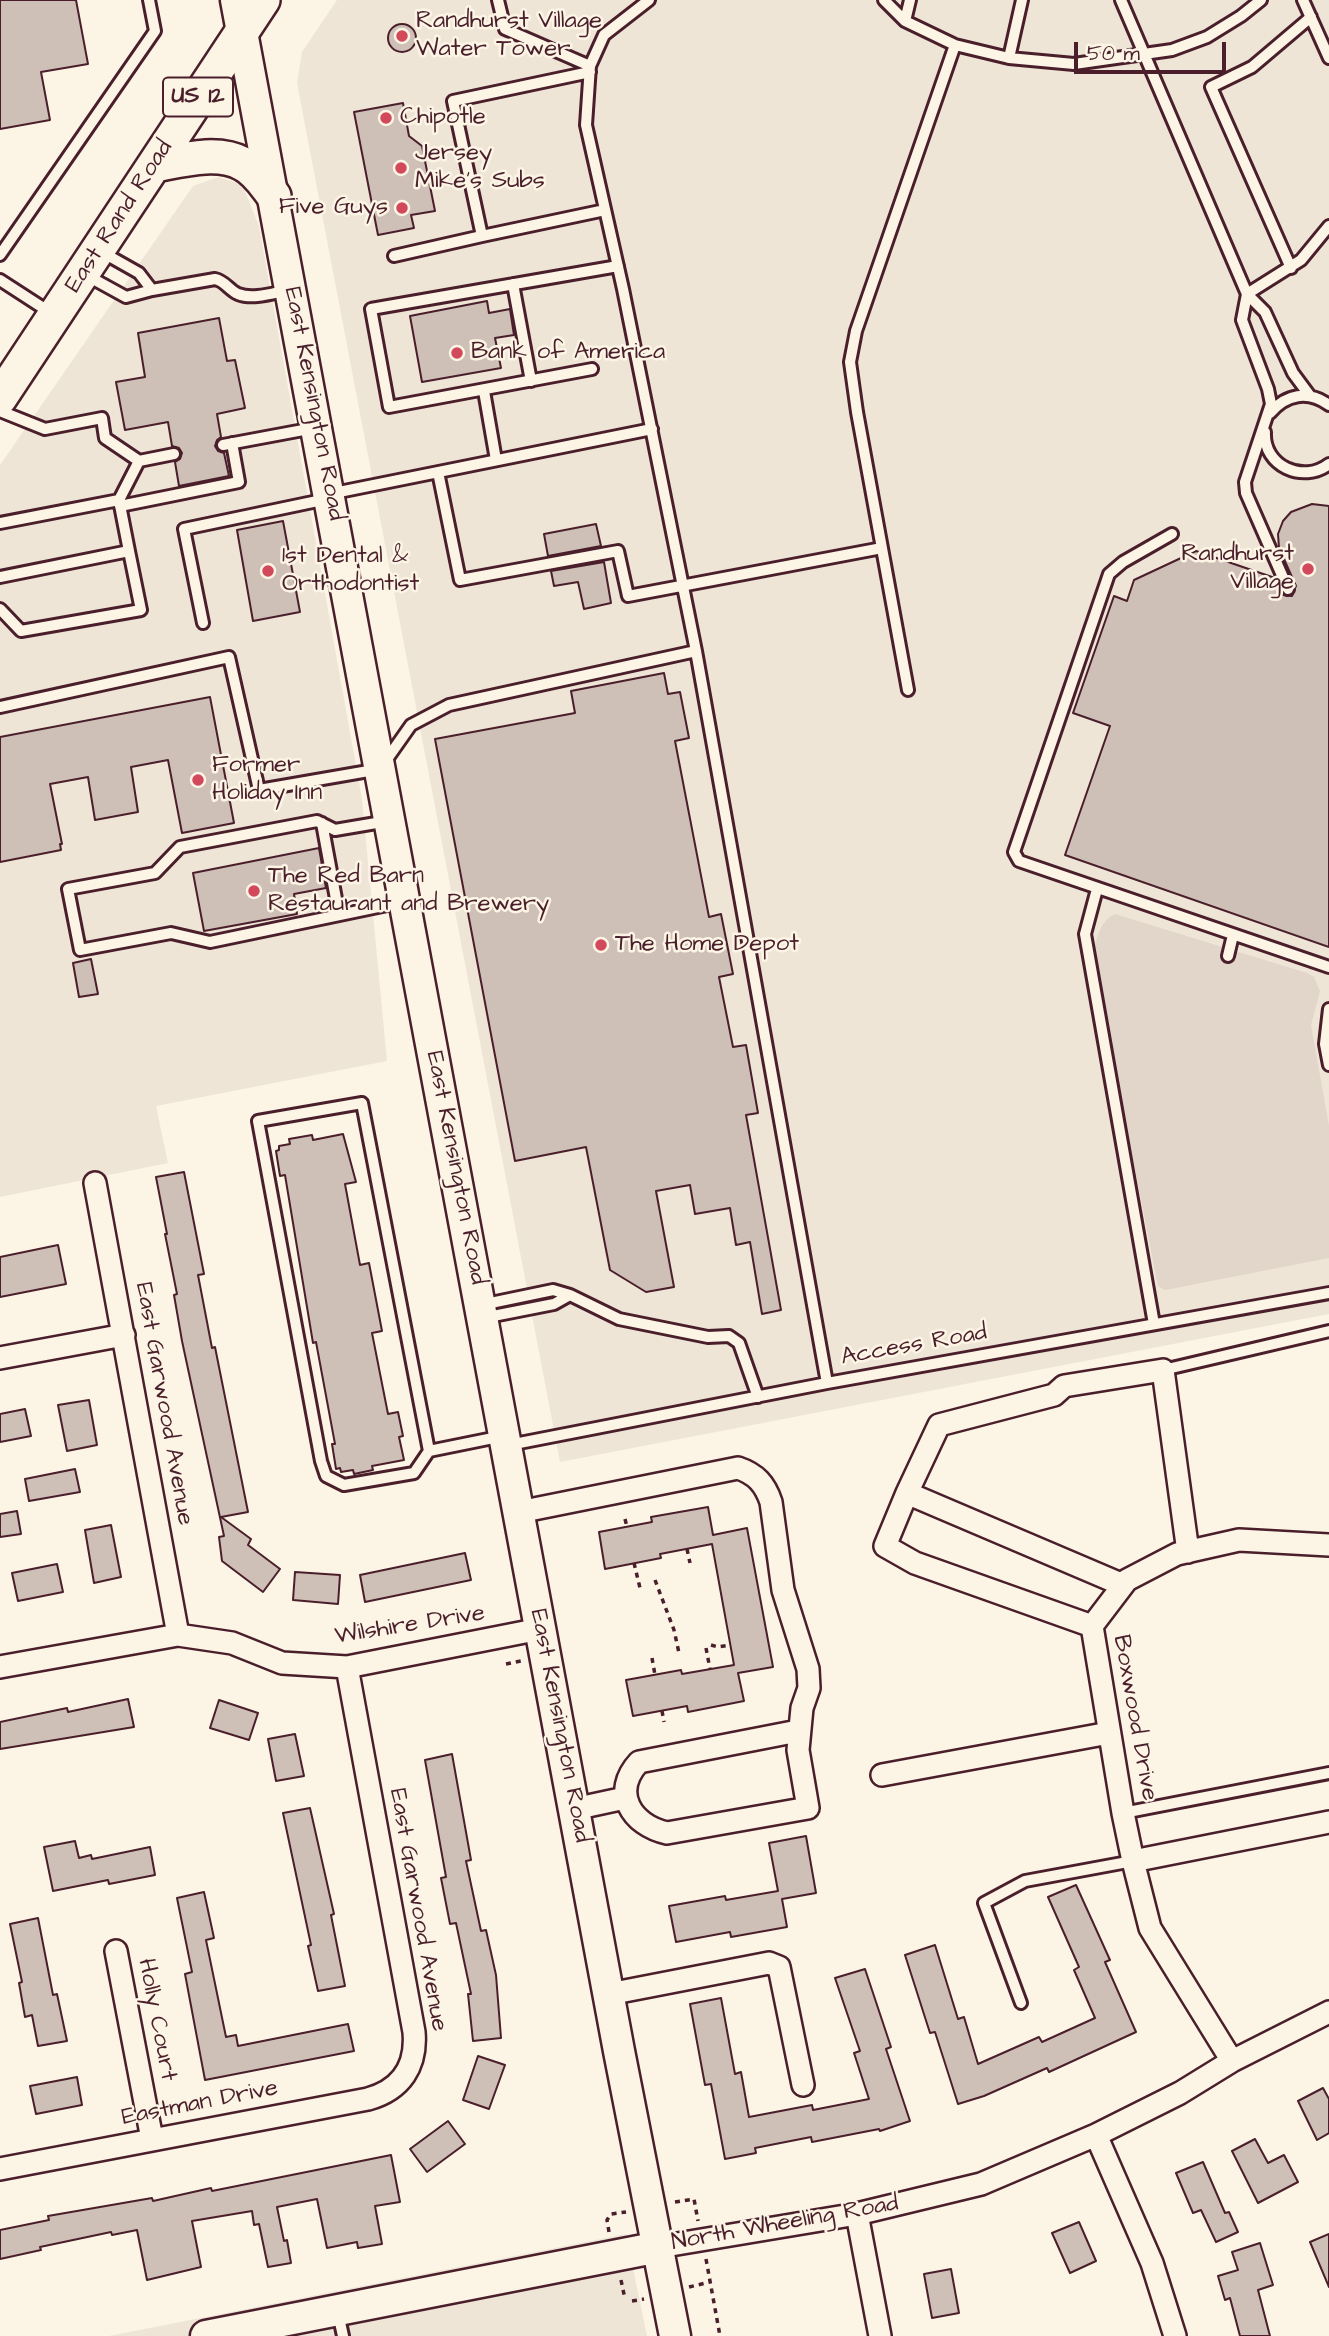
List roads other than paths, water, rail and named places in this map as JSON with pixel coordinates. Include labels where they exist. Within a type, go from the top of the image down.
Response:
[{"type":"main road","name":"East Rand Road","points":[[0,398],[155,165],[239,14],[263,0]]},
{"type":"main road","name":"East Kensington Road","points":[[239,14],[540,1629],[675,2336]]},
{"type":"main road","points":[[155,165],[189,158],[226,158],[243,163],[274,196]]},
{"type":"main road","name":"North Wheeling Road","points":[[206,2336],[340,2323],[659,2247]]},
{"type":"street","name":"East Garwood Avenue","points":[[95,1183],[178,1635]]},
{"type":"street","points":[[0,1358],[124,1335]]},
{"type":"street","points":[[1092,1626],[915,1563],[885,1546],[939,1425],[1054,1395],[1064,1386],[1163,1370],[1188,1552]]},
{"type":"street","points":[[519,1512],[738,1468],[757,1478],[766,1488],[771,1502],[783,1590],[808,1669],[809,1688],[798,1731],[798,1750],[808,1808],[667,1833],[644,1824],[635,1816],[625,1798],[627,1783],[639,1762],[798,1731]]},
{"type":"street","points":[[907,1493],[1123,1585]]},
{"type":"street","name":"Boxwood Drive","points":[[1232,2061],[1150,1928],[1123,1813],[1092,1626],[1127,1580],[1177,1554],[1240,1540],[1329,1545]]},
{"type":"street","name":"Wilshire Drive","points":[[0,1667],[178,1635],[232,1643],[282,1663],[347,1667],[540,1629]]},
{"type":"street","name":"East Garwood Avenue","points":[[347,1667],[414,2032],[413,2058],[404,2078]]},
{"type":"street","points":[[882,1775],[1109,1733]]},
{"type":"street","points":[[574,1809],[625,1798]]},
{"type":"street","points":[[1133,1861],[1329,1822]]},
{"type":"street","name":"Holly Court","points":[[116,1951],[152,2139]]},
{"type":"street","points":[[609,1994],[769,1963],[779,1967],[803,2085]]},
{"type":"street","name":"North Wheeling Road","points":[[659,2247],[857,2214],[981,2184],[1096,2135],[1329,2012]]},
{"type":"street","name":"Eastman Drive","points":[[0,2169],[368,2099],[389,2091],[404,2078]]},
{"type":"street","points":[[1096,2135],[1152,2263],[1174,2336]]},
{"type":"street","points":[[857,2214],[880,2336]]},
{"type":"lane","points":[[0,254],[156,32],[149,0]]},
{"type":"lane","points":[[498,0],[505,29],[590,69]]},
{"type":"lane","points":[[649,0],[604,35],[590,69],[586,125],[618,266],[696,651],[827,1383]]},
{"type":"lane","points":[[884,0],[905,21],[955,45],[1009,58],[1074,64],[1172,50],[1207,37],[1261,0]]},
{"type":"lane","points":[[905,21],[910,0]]},
{"type":"lane","points":[[1009,58],[1022,0]]},
{"type":"lane","points":[[1121,0],[1247,293],[1265,313],[1293,373],[1310,396]]},
{"type":"lane","points":[[1303,0],[1329,58]]},
{"type":"lane","points":[[1291,268],[1211,87],[1252,67],[1311,17]]},
{"type":"lane","points":[[908,690],[858,423],[850,362],[856,331],[955,45]]},
{"type":"lane","points":[[482,236],[453,101],[590,69]]},
{"type":"lane","points":[[394,256],[605,210]]},
{"type":"lane","points":[[1327,466],[1311,473],[1298,473],[1275,461],[1268,450],[1265,438],[1271,404],[1268,389],[1242,320],[1247,293],[1301,260],[1329,226]]},
{"type":"lane","points":[[91,262],[139,273],[152,290]]},
{"type":"lane","points":[[91,262],[127,297],[215,279],[247,296],[291,289]]},
{"type":"lane","points":[[592,369],[389,407],[371,309],[618,266]]},
{"type":"lane","points":[[0,280],[55,315]]},
{"type":"lane","points":[[513,284],[530,381]]},
{"type":"lane","points":[[484,391],[496,460]]},
{"type":"lane","points":[[1288,589],[1246,493],[1245,482],[1270,414],[1278,405],[1298,395],[1310,396],[1329,405]]},
{"type":"lane","points":[[0,411],[46,429],[102,418],[106,438],[139,461],[174,454]]},
{"type":"lane","points":[[0,523],[239,482],[227,444],[317,427]]},
{"type":"lane","points":[[203,623],[184,528],[438,472],[652,429]]},
{"type":"lane","points":[[0,609],[21,631],[141,610],[120,503],[139,461]]},
{"type":"lane","points":[[438,472],[460,580],[618,551],[628,596],[882,548]]},
{"type":"lane","points":[[1172,534],[1123,562],[1109,574],[1014,852],[1019,861],[1329,967]]},
{"type":"lane","points":[[0,577],[129,551]]},
{"type":"lane","points":[[0,707],[229,657],[259,790],[380,769],[411,725],[449,705],[696,651]]},
{"type":"lane","points":[[390,821],[335,830],[317,821],[180,846],[155,873],[68,889],[80,950],[171,933],[210,942],[405,901]]},
{"type":"lane","points":[[322,823],[338,915]]},
{"type":"lane","points":[[1097,889],[1085,934],[1154,1324]]},
{"type":"lane","points":[[1227,956],[1233,935]]},
{"type":"lane","points":[[1329,1009],[1325,1044],[1329,1065]]},
{"type":"lane","points":[[362,1103],[429,1451],[414,1473],[344,1485],[326,1476],[318,1448],[258,1121],[362,1103]]},
{"type":"lane","points":[[482,1311],[553,1290],[570,1294],[619,1318],[708,1337],[729,1336],[739,1343],[758,1396]]},
{"type":"lane","name":"Access Road","points":[[429,1451],[506,1441],[1329,1293]]},
{"type":"lane","points":[[1163,1370],[1329,1331]]},
{"type":"lane","points":[[1123,1813],[1329,1773]]},
{"type":"lane","points":[[1021,2003],[984,1903],[1025,1881],[1133,1861]]},
{"type":"place","name":"Randhurst Village Water Tower","points":[[402,36]]},
{"type":"place","name":"Chipotle","points":[[386,118]]},
{"type":"place","name":"Jersey Mike's Subs","points":[[401,168]]},
{"type":"place","name":"Five Guys","points":[[402,208]]},
{"type":"place","name":"Bank of America","points":[[457,353]]},
{"type":"place","name":"Randhurst Village","points":[[1308,569]]},
{"type":"place","name":"1st Dental & Orthodontist","points":[[268,571]]},
{"type":"place","name":"Former Holiday Inn","points":[[198,780]]},
{"type":"place","name":"The Red Barn Restaurant and Brewery","points":[[254,891]]},
{"type":"place","name":"The Home Depot","points":[[601,945]]}]
